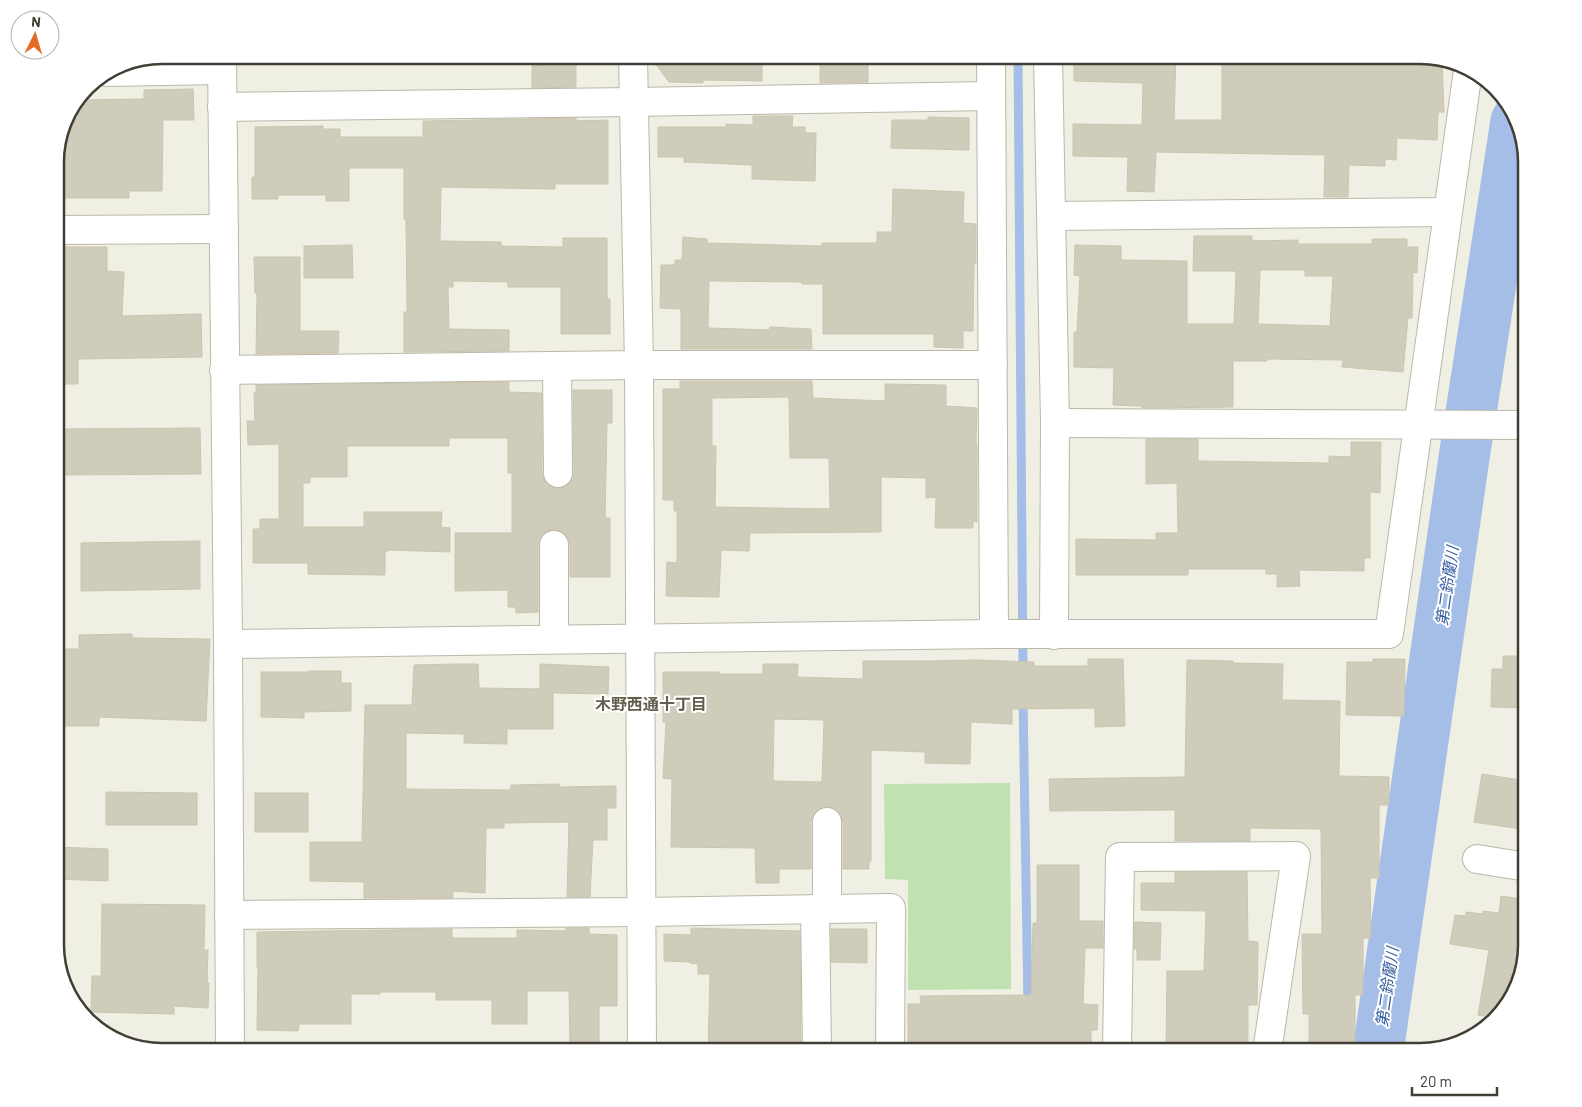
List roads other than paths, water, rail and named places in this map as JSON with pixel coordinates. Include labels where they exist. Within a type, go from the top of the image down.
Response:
[{"type":"street","points":[[125,71],[209,64]]},
{"type":"street","points":[[222,64],[230,1043]]},
{"type":"street","points":[[633,64],[639,365],[642,1043]]},
{"type":"street","points":[[991,64],[994,634]]},
{"type":"street","points":[[1048,64],[1055,423],[1054,635]]},
{"type":"street","points":[[228,644],[994,634],[1389,634],[1467,76]]},
{"type":"street","points":[[222,107],[991,96]]},
{"type":"street","points":[[1052,216],[1448,212]]},
{"type":"street","points":[[64,230],[224,229]]},
{"type":"street","points":[[224,370],[639,365],[994,366]]},
{"type":"street","points":[[558,366],[558,473]]},
{"type":"street","points":[[1055,423],[1518,425]]},
{"type":"street","points":[[554,545],[554,639]]},
{"type":"street","points":[[817,1043],[821,909],[827,822]]},
{"type":"street","points":[[1117,1043],[1120,857],[1296,856],[1268,1043]]},
{"type":"street","points":[[1477,859],[1518,866]]},
{"type":"street","points":[[230,915],[891,908],[890,1043]]},
{"type":"waterway","points":[[1018,64],[1023,672]]},
{"type":"waterway","name":"第二鈴蘭川","points":[[1379,1043],[1464,458],[1514,133]]},
{"type":"waterway","points":[[1023,698],[1028,1007]]},
{"type":"district","name":"木野西通十丁目","points":[[651,704]]}]
